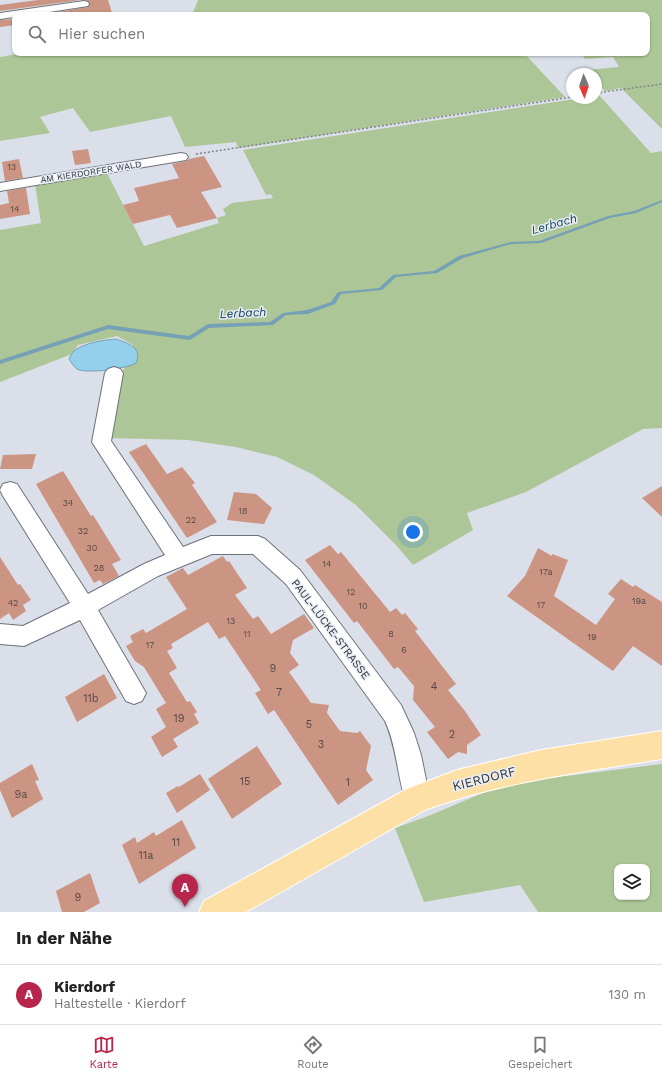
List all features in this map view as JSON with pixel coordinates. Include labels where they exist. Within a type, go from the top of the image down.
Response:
[{"type":"main road","name":"KIERDORF","points":[[230,908],[417,799],[457,784],[541,764],[662,745]]},
{"type":"street","points":[[28,12],[84,4]]},
{"type":"street","points":[[0,16],[12,14]]},
{"type":"street","name":"AM KIERDORFER WALD","points":[[0,187],[181,157]]},
{"type":"street","points":[[114,373],[101,442],[179,558]]},
{"type":"street","points":[[10,490],[84,607],[134,693]]},
{"type":"street","name":"PAUL-LÜCKE-STRASSE","points":[[0,634],[24,636],[84,607],[151,570],[212,545],[258,545],[293,577],[394,713],[401,729],[417,799]]},
{"type":"path","points":[[602,92],[662,84]]},
{"type":"path","points":[[181,157],[566,98]]},
{"type":"green space","points":[[198,0],[662,0],[662,129],[621,88],[605,91],[602,88],[602,69],[619,67],[613,57],[585,59],[583,56],[650,56],[650,12],[193,12]]},
{"type":"green space","points":[[12,55],[527,56],[565,97],[238,148],[236,142],[185,147],[171,116],[90,132],[73,108],[40,117],[50,133],[0,141],[0,57]]},
{"type":"green space","points":[[602,98],[651,153],[662,151],[662,428],[643,429],[526,492],[467,513],[473,530],[413,565],[396,545],[356,505],[314,475],[277,457],[236,447],[188,440],[107,438],[120,373],[126,367],[133,345],[117,336],[78,345],[72,354],[0,382],[0,230],[41,223],[35,184],[106,171],[144,246],[219,223],[217,218],[226,215],[223,209],[232,203],[273,198],[271,194],[266,195],[243,150],[566,100],[566,104],[602,104]]},
{"type":"green space","points":[[662,764],[662,912],[538,912],[520,885],[424,902],[395,828],[431,815],[485,792],[542,779]]},
{"type":"water","points":[[116,339],[129,344],[136,350],[138,353],[138,358],[136,363],[115,369],[88,371],[77,369],[69,359],[78,348],[100,341]]},
{"type":"building","points":[[38,0],[80,0],[0,11],[0,5]]},
{"type":"building","points":[[86,0],[108,0],[112,12],[58,12],[88,7],[90,3]]},
{"type":"building","points":[[12,19],[12,25],[0,27],[0,20]]},
{"type":"building","points":[[88,149],[91,163],[75,165],[72,151]]},
{"type":"building","points":[[204,156],[222,187],[201,192],[217,218],[177,228],[170,215],[133,224],[123,205],[139,201],[134,188],[179,178],[172,164]]},
{"type":"building","points":[[19,159],[23,178],[5,181],[2,162]]},
{"type":"building","points":[[26,188],[30,214],[0,219],[0,205],[9,203],[7,191]]},
{"type":"building","points":[[146,444],[167,474],[182,467],[195,483],[192,485],[217,522],[187,538],[129,452]]},
{"type":"building","points":[[36,454],[32,469],[0,469],[3,455]]},
{"type":"building","points":[[63,471],[121,560],[112,564],[119,576],[103,584],[100,580],[94,583],[36,484]]},
{"type":"building","points":[[662,486],[662,517],[642,498]]},
{"type":"building","points":[[234,492],[256,494],[272,508],[264,524],[227,520]]},
{"type":"building","points":[[330,545],[338,554],[341,552],[390,612],[396,608],[402,615],[405,613],[418,629],[415,631],[456,684],[448,690],[465,711],[481,735],[467,745],[467,754],[458,752],[448,759],[427,732],[435,727],[413,700],[414,686],[398,667],[394,669],[357,621],[354,623],[305,560]]},
{"type":"building","points":[[538,548],[552,556],[552,554],[568,560],[554,596],[596,625],[615,599],[608,594],[621,579],[633,587],[635,585],[662,602],[662,666],[633,646],[613,671],[507,596],[525,576]]},
{"type":"building","points":[[223,556],[227,562],[229,561],[247,588],[235,595],[253,619],[258,616],[271,634],[304,614],[314,628],[293,640],[290,653],[299,665],[289,672],[311,703],[329,705],[327,713],[340,731],[357,733],[360,731],[371,746],[366,770],[373,780],[338,805],[274,710],[268,714],[255,693],[261,690],[225,636],[219,639],[208,622],[171,644],[173,648],[167,651],[177,668],[169,673],[187,702],[190,701],[197,712],[194,714],[199,723],[173,739],[178,747],[162,757],[151,737],[166,727],[156,709],[166,703],[144,667],[135,661],[126,646],[133,642],[130,636],[143,629],[146,633],[187,609],[166,577],[183,568],[188,575]]},
{"type":"building","points":[[0,557],[18,585],[20,584],[31,600],[23,605],[26,611],[13,620],[9,613],[0,619]]},
{"type":"building","points":[[104,674],[117,698],[77,722],[65,697]]},
{"type":"building","points":[[257,746],[282,784],[232,819],[208,779]]},
{"type":"building","points":[[32,764],[39,780],[35,781],[43,799],[12,818],[0,790],[0,783]]},
{"type":"building","points":[[200,774],[210,790],[177,813],[166,793]]},
{"type":"building","points":[[182,820],[196,848],[139,884],[122,845],[135,837],[137,843],[154,832],[156,836]]},
{"type":"building","points":[[90,873],[100,903],[84,912],[62,912],[56,891]]},
{"type":"waterway","name":"Lerbach","points":[[0,362],[108,327],[190,338],[208,326],[271,324],[285,314],[308,312],[333,303],[340,293],[380,289],[395,276],[435,272],[461,257],[511,243],[539,242],[609,217],[635,212],[662,201]]},
{"type":"place","name":"Kierdorf","points":[[185,907]]}]
